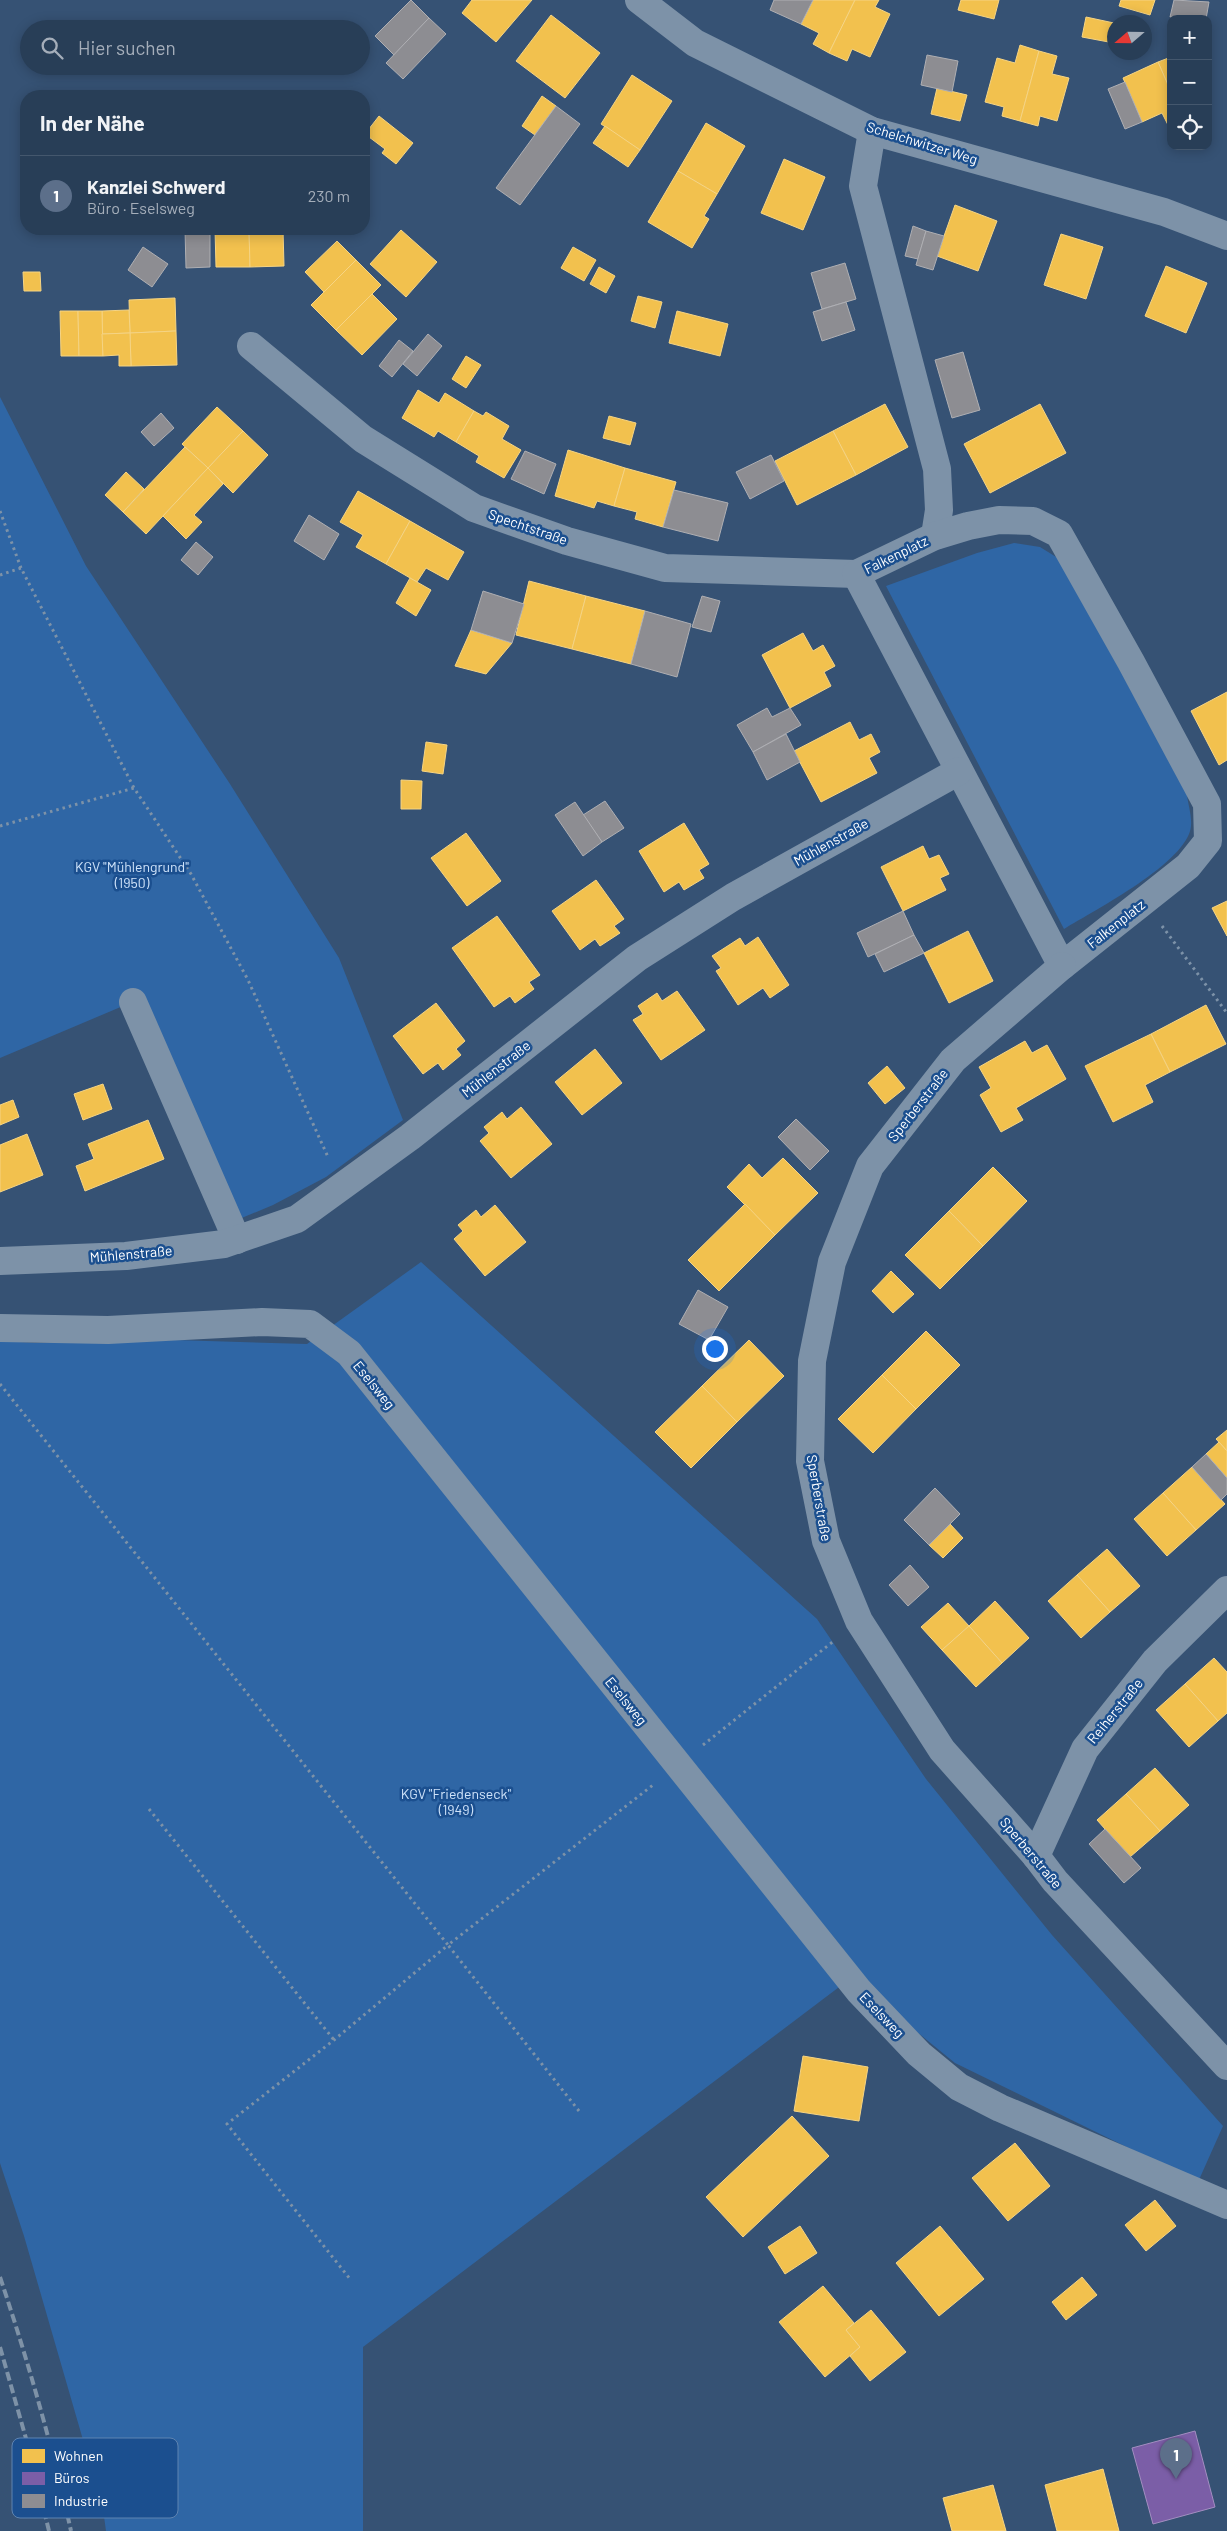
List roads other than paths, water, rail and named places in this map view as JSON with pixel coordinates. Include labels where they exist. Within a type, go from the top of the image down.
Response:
[{"type":"street","name":"Schelchwitzer Weg","points":[[639,0],[695,43],[872,130],[1164,212],[1227,236]]},
{"type":"street","points":[[872,130],[863,186],[937,469],[939,510],[935,536]]},
{"type":"street","name":"Spechtstraße","points":[[251,346],[364,439],[474,508],[567,541],[665,568],[856,574]]},
{"type":"street","name":"Falkenplatz","points":[[1000,520],[1033,521],[1059,534],[1131,662],[1207,804],[1208,841],[1188,866],[1062,966],[856,574],[935,536],[968,526],[1000,520]]},
{"type":"street","name":"Mühlenstraße","points":[[0,1261],[126,1256],[224,1244],[297,1219],[410,1137],[637,958],[733,897],[959,770]]},
{"type":"street","name":"Sperberstraße","points":[[1062,966],[953,1060],[870,1166],[832,1262],[812,1361],[810,1461],[826,1541],[859,1621],[942,1750],[1036,1856],[1055,1882],[1227,2066]]},
{"type":"street","points":[[132,1002],[237,1240]]},
{"type":"street","name":"Eselsweg","points":[[0,1328],[108,1330],[262,1322],[310,1324],[349,1353],[859,1991],[919,2054],[959,2087],[1000,2108],[1227,2205]]},
{"type":"street","name":"Reiherstraße","points":[[1036,1856],[1085,1749],[1155,1661],[1227,1590]]},
{"type":"railway","points":[[0,2277],[48,2438]]},
{"type":"railway","points":[[0,2347],[26,2438]]},
{"type":"railway","points":[[46,2518],[49,2531]]},
{"type":"railway","points":[[68,2518],[71,2531]]},
{"type":"place","name":"Kanzlei Schwerd","points":[[1176,2479]]},
{"type":"park label","name":"KGV \"Mühlengrund\" (1950)","points":[[132,876]]},
{"type":"park label","name":"KGV \"Friedenseck\" (1949)","points":[[456,1802]]}]
